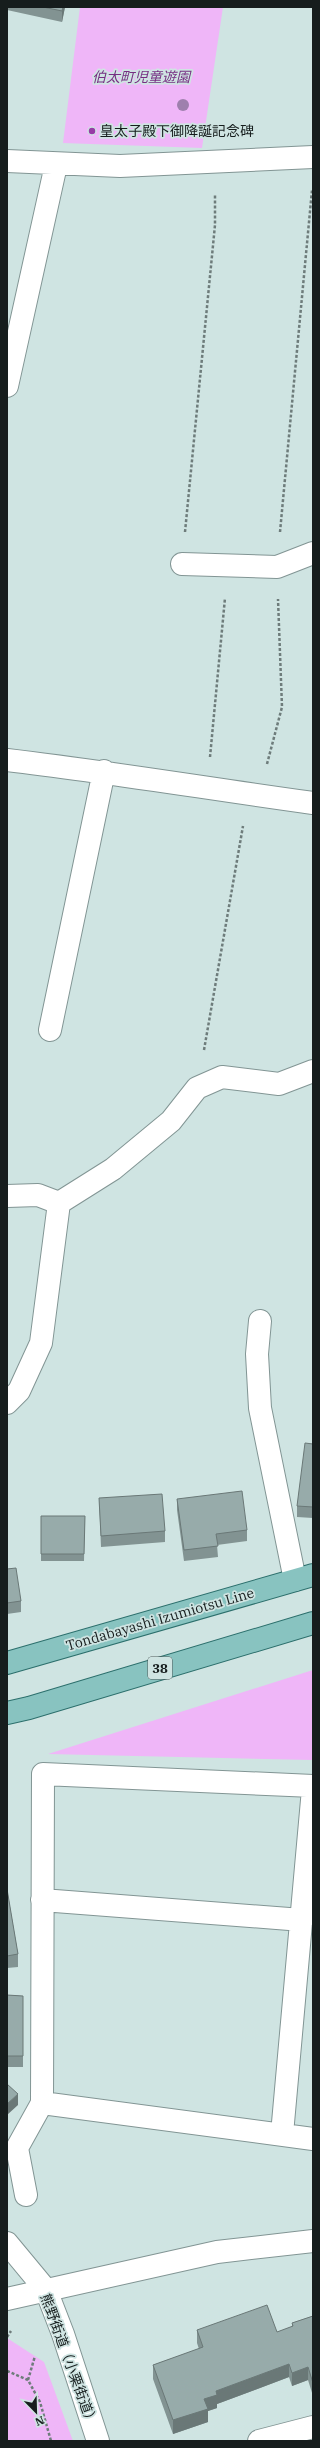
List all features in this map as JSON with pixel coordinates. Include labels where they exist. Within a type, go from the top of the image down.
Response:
[{"type":"main road","name":"Tondabayashi Izumiotsu Line","points":[[7,1663],[304,1578]]},
{"type":"main road","name":"38","points":[[7,1713],[29,1708],[313,1623]]},
{"type":"street","points":[[7,161],[56,165],[120,166],[313,157]]},
{"type":"street","points":[[7,386],[56,165]]},
{"type":"street","points":[[182,564],[277,567],[313,552]]},
{"type":"street","points":[[7,760],[104,771],[207,789],[313,803]]},
{"type":"street","points":[[50,1030],[104,771]]},
{"type":"street","points":[[59,1203],[113,1169],[171,1121],[197,1088],[222,1077],[279,1084],[313,1071]]},
{"type":"street","points":[[7,1196],[38,1195],[59,1203]]},
{"type":"street","points":[[7,1403],[19,1391],[41,1343],[59,1203]]},
{"type":"street","points":[[260,1321],[257,1354],[260,1408],[304,1578]]},
{"type":"street","points":[[26,2195],[17,2148],[42,2103],[43,1774],[313,1788],[282,2134]]},
{"type":"street","points":[[42,1900],[302,1920]]},
{"type":"street","points":[[42,2103],[313,2138]]},
{"type":"street","points":[[7,2299],[217,2252],[313,2241]]},
{"type":"street","name":"熊野街道（小栗街道）","points":[[7,2243],[46,2290],[63,2334],[98,2441]]},
{"type":"street","points":[[259,2441],[313,2426]]},
{"type":"path","points":[[182,564],[216,225],[215,161]]},
{"type":"path","points":[[197,1088],[254,795],[282,707],[277,567],[312,184]]},
{"type":"path","points":[[207,789],[228,565]]},
{"type":"path","points":[[28,2380],[36,2355]]},
{"type":"path","points":[[7,2371],[28,2380],[40,2402],[51,2441]]},
{"type":"green space","name":"伯太町児童遊園","points":[[80,7],[223,7],[202,148],[63,143]]},
{"type":"green space","points":[[313,1670],[313,1760],[48,1754]]},
{"type":"green space","points":[[7,2338],[44,2362],[73,2441],[7,2441]]},
{"type":"building","points":[[43,7],[63,7],[62,11]]},
{"type":"building","points":[[305,1443],[313,1444],[313,1507],[297,1506]]},
{"type":"building","points":[[242,1491],[247,1530],[216,1534],[218,1546],[184,1550],[177,1499]]},
{"type":"building","points":[[162,1494],[165,1531],[101,1536],[99,1498]]},
{"type":"building","points":[[41,1516],[85,1516],[84,1554],[41,1554]]},
{"type":"building","points":[[16,1568],[21,1601],[7,1603],[7,1569]]},
{"type":"building","points":[[7,1889],[18,1954],[7,1956]]},
{"type":"building","points":[[7,1995],[23,1996],[23,2056],[7,2056]]},
{"type":"building","points":[[7,2084],[18,2094],[7,2104]]},
{"type":"building","points":[[267,2305],[277,2332],[293,2326],[292,2323],[313,2316],[313,2383],[308,2367],[292,2373],[289,2364],[216,2391],[217,2395],[204,2399],[208,2409],[173,2420],[153,2365],[203,2347],[197,2330]]},
{"type":"place","name":"皇太子殿下御降誕記念碑","points":[[92,131]]}]
